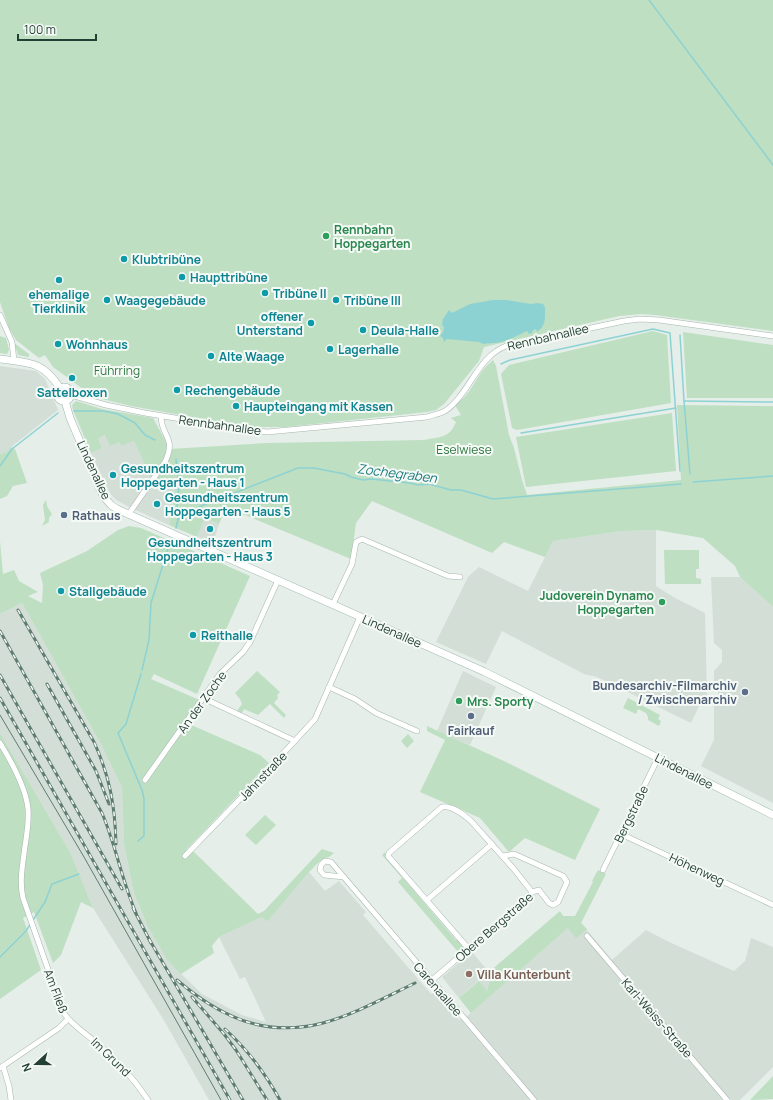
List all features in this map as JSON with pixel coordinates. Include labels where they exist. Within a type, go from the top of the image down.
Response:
[{"type":"street","points":[[0,315],[2,327],[12,342],[14,361]]},
{"type":"street","name":"Rennbahnallee","points":[[71,395],[106,405],[161,416],[267,432],[437,414],[449,407],[487,359],[499,349],[506,346],[624,321],[640,319],[659,320],[773,336]]},
{"type":"street","name":"Lindenallee","points":[[0,359],[33,364],[42,367],[60,388]]},
{"type":"street","name":"Lindenallee","points":[[60,388],[64,387],[68,389],[71,395]]},
{"type":"street","name":"Lindenallee","points":[[60,388],[57,392],[57,396],[60,400],[65,401],[70,418],[103,496],[112,506],[488,673],[773,815]]},
{"type":"street","points":[[65,401],[69,399],[71,395]]},
{"type":"street","name":"Rennbahnallee","points":[[128,514],[165,462],[169,454],[169,443],[161,423],[161,416]]},
{"type":"street","points":[[332,604],[352,564],[356,542],[362,539],[448,576],[460,577]]},
{"type":"street","name":"An der Zoche","points":[[145,780],[220,674],[243,652],[250,642],[278,580]]},
{"type":"street","name":"Jahnstraße","points":[[185,856],[315,719],[360,617]]},
{"type":"street","points":[[329,687],[355,700],[376,713],[417,731]]},
{"type":"street","points":[[203,698],[295,741]]},
{"type":"street","name":"Am Fließ","points":[[0,743],[26,798],[28,817],[21,890],[60,1003],[68,1019],[59,1028],[2,1067]]},
{"type":"street","name":"Bergstraße","points":[[603,870],[658,758]]},
{"type":"street","points":[[468,948],[388,855],[389,852],[443,806],[447,806],[465,816],[492,844],[532,892]]},
{"type":"street","name":"Höhenweg","points":[[621,834],[773,905]]},
{"type":"street","points":[[427,900],[492,844]]},
{"type":"street","name":"Obere Bergstraße","points":[[431,981],[530,896],[532,892],[539,890],[549,903],[553,905],[558,902],[567,882],[563,876],[514,854],[502,856]]},
{"type":"street","name":"Carenaallee","points":[[344,877],[324,875],[320,870],[321,864],[325,861],[331,862],[344,877],[431,981],[534,1100]]},
{"type":"street","name":"Karl-Weiss-Straße","points":[[587,936],[727,1100]]},
{"type":"street","name":"Im Grund","points":[[68,1019],[114,1057],[129,1074],[148,1100]]},
{"type":"street","points":[[2,1067],[9,1086],[10,1100]]},
{"type":"shaded area","points":[[0,366],[36,371],[45,379],[58,410],[11,447],[7,452],[0,454]]},
{"type":"shaded area","points":[[106,435],[119,442],[121,446],[134,441],[151,478],[175,488],[169,525],[129,507],[115,499],[110,493],[91,453],[102,448],[98,439]]},
{"type":"shaded area","points":[[205,518],[219,524],[213,543],[197,537]]},
{"type":"shaded area","points":[[656,530],[656,586],[675,598],[705,613],[707,698],[703,705],[700,704],[691,723],[597,677],[584,674],[502,631],[486,664],[436,642],[468,577],[479,567],[528,591],[553,541],[622,531]]},
{"type":"shaded area","name":"Bundesarchiv-Filmarchiv / Zwischenarchiv","points":[[711,577],[740,577],[773,607],[773,803],[701,766],[714,740],[714,704],[718,699],[718,690],[714,685],[714,671],[722,662],[722,650],[714,643]]},
{"type":"shaded area","points":[[22,603],[102,746],[122,788],[124,844],[134,895],[148,927],[167,960],[202,994],[242,1015],[266,1022],[245,977],[240,979],[219,937],[262,917],[267,922],[309,872],[325,891],[339,881],[366,912],[363,915],[431,994],[435,992],[459,1020],[466,1017],[568,928],[581,923],[612,960],[646,930],[734,971],[745,961],[751,938],[773,947],[773,1067],[740,1100],[209,1100],[165,1022],[93,908],[70,852],[0,733],[0,614]]},
{"type":"shaded area","points":[[463,671],[496,687],[470,745],[437,731]]},
{"type":"shaded area","name":"Villa Kunterbunt","points":[[472,952],[493,977],[489,983],[487,991],[478,981],[459,998],[442,977]]},
{"type":"green space","name":"Rennbahn Hoppegarten","points":[[0,0],[773,0],[773,331],[655,315],[641,314],[619,316],[484,347],[479,361],[444,404],[436,410],[286,427],[247,427],[131,406],[94,397],[53,367],[45,355],[39,358],[16,340],[9,328],[0,302]]},
{"type":"green space","points":[[653,331],[667,335],[671,403],[517,430],[512,428],[501,374],[509,365]]},
{"type":"green space","points":[[683,332],[773,345],[773,398],[687,398]]},
{"type":"green space","points":[[0,336],[6,338],[9,350],[7,354],[0,353]]},
{"type":"green space","points":[[14,343],[29,354],[29,357],[18,355]]},
{"type":"green space","name":"Eselwiese","points":[[493,360],[496,366],[509,435],[527,495],[681,480],[677,405],[773,406],[773,607],[740,577],[735,566],[703,538],[656,530],[622,531],[553,541],[545,557],[504,542],[492,553],[372,501],[356,523],[351,559],[245,515],[222,517],[219,524],[205,518],[197,537],[169,525],[175,488],[151,478],[134,441],[121,446],[119,442],[110,446],[105,435],[98,439],[102,448],[91,453],[72,405],[76,401],[102,409],[153,418],[170,449],[268,443],[424,440],[443,436],[451,431],[456,422],[451,418],[461,415],[455,405],[468,393],[483,370]]},
{"type":"green space","points":[[672,413],[676,471],[526,487],[516,437]]},
{"type":"green space","points":[[11,447],[15,449],[27,483],[13,486],[7,496],[0,499],[0,454],[7,452]]},
{"type":"green space","points":[[46,500],[47,506],[52,514],[49,518],[49,522],[42,526],[45,520],[43,505]]},
{"type":"green space","points":[[129,526],[141,528],[250,576],[197,694],[154,674],[151,679],[204,702],[189,724],[260,755],[269,763],[186,850],[194,852],[258,914],[264,911],[322,849],[334,853],[317,863],[267,922],[262,917],[219,937],[212,946],[214,953],[181,974],[167,960],[148,927],[134,894],[124,844],[122,788],[102,746],[22,603],[0,614],[0,541],[3,574],[14,570],[19,581],[38,592],[28,596],[42,603],[43,585],[40,573],[87,551],[118,530]]},
{"type":"green space","points":[[664,550],[699,550],[699,569],[696,569],[696,578],[701,579],[701,584],[665,584]]},
{"type":"green space","points":[[257,671],[280,692],[274,703],[286,715],[284,718],[270,704],[258,715],[244,709],[242,713],[237,711],[242,704],[235,693]]},
{"type":"green space","points":[[628,698],[660,715],[658,719],[661,721],[659,726],[648,720],[646,713],[638,709],[636,714],[623,708]]},
{"type":"green space","points":[[427,726],[506,762],[600,809],[575,860],[525,838],[509,852],[480,818],[420,792],[445,740],[427,731]]},
{"type":"green space","points":[[0,733],[70,852],[93,908],[81,902],[61,955],[53,963],[34,912],[23,918],[41,970],[0,999]]},
{"type":"green space","points":[[408,734],[414,741],[407,748],[401,741]]},
{"type":"green space","points":[[265,815],[276,825],[256,845],[245,835]]},
{"type":"green space","points":[[385,852],[386,858],[456,940],[463,945],[463,949],[459,953],[398,882],[402,878],[382,855]]},
{"type":"green space","points":[[598,870],[606,874],[581,923],[587,929],[576,938],[568,928],[471,1013],[459,998],[479,981],[487,991],[489,983],[493,977],[489,972],[560,911],[563,916],[575,916]]},
{"type":"green space","points":[[773,1076],[773,1099],[750,1100]]},
{"type":"water","points":[[493,300],[543,304],[545,307],[544,324],[537,332],[536,329],[529,334],[527,331],[508,340],[496,343],[483,344],[479,342],[447,339],[444,342],[443,338],[440,336],[444,327],[442,325],[443,319],[449,310],[452,313],[470,304]]},
{"type":"waterway","points":[[649,0],[773,165]]},
{"type":"waterway","points":[[501,364],[510,360],[653,329],[670,333],[680,471]]},
{"type":"waterway","points":[[680,335],[690,474]]},
{"type":"waterway","points":[[684,401],[773,402]]},
{"type":"waterway","points":[[521,433],[676,408]]},
{"type":"waterway","points":[[74,411],[103,411],[118,414],[135,423],[145,435],[155,440]]},
{"type":"waterway","points":[[0,466],[12,449],[58,413]]},
{"type":"waterway","points":[[176,459],[179,487],[177,505],[178,519]]},
{"type":"waterway","name":"Zochegraben","points":[[176,528],[178,519],[201,506],[298,468],[314,468],[345,474],[363,480],[371,479],[418,485],[429,484],[451,490],[461,490],[493,499],[681,484]]},
{"type":"waterway","name":"Zochegraben","points":[[693,482],[773,476]]},
{"type":"waterway","name":"Zochegraben","points":[[142,670],[149,640],[151,603],[170,542]]},
{"type":"waterway","name":"Zochegraben","points":[[138,841],[144,836],[144,799],[142,790],[118,733],[126,724],[141,674]]},
{"type":"waterway","name":"Zochegraben","points":[[33,920],[45,902],[52,884],[79,874]]},
{"type":"waterway","name":"Zochegraben","points":[[0,957],[26,931],[31,923]]},
{"type":"tram line","points":[[0,715],[84,857],[221,1100]]},
{"type":"railway","points":[[18,610],[94,742],[104,767],[111,792],[116,844]]},
{"type":"railway","points":[[0,631],[102,813],[136,913]]},
{"type":"railway","points":[[0,675],[122,889]]},
{"type":"railway","points":[[47,684],[96,771],[109,804]]},
{"type":"railway","points":[[0,698],[230,1100]]},
{"type":"railway","points":[[133,908],[151,943]]},
{"type":"railway","points":[[149,939],[243,1100]]},
{"type":"railway","points":[[177,980],[193,993],[227,1014],[244,1021],[263,1026],[282,1028],[302,1027],[334,1020],[415,983]]},
{"type":"railway","points":[[192,997],[236,1050],[267,1100]]},
{"type":"railway","points":[[225,1029],[256,1062],[280,1100]]},
{"type":"place","name":"Rennbahn Hoppegarten","points":[[326,236]]},
{"type":"place","name":"Klubtribüne","points":[[124,259]]},
{"type":"place","name":"Haupttribüne","points":[[182,277]]},
{"type":"place","name":"ehemalige Tierklinik","points":[[59,280]]},
{"type":"place","name":"Tribüne II","points":[[265,293]]},
{"type":"place","name":"Waagegebäude","points":[[107,300]]},
{"type":"place","name":"Tribüne III","points":[[336,300]]},
{"type":"place","name":"offener Unterstand","points":[[311,323]]},
{"type":"place","name":"Deula-Halle","points":[[363,330]]},
{"type":"place","name":"Wohnhaus","points":[[58,344]]},
{"type":"place","name":"Lagerhalle","points":[[330,349]]},
{"type":"place","name":"Alte Waage","points":[[211,356]]},
{"type":"place","name":"Sattelboxen","points":[[72,378]]},
{"type":"place","name":"Rechengebäude","points":[[177,390]]},
{"type":"place","name":"Haupteingang mit Kassen","points":[[236,406]]},
{"type":"place","name":"Gesundheitszentrum Hoppegarten - Haus 1","points":[[113,475]]},
{"type":"place","name":"Gesundheitszentrum Hoppegarten - Haus 5","points":[[157,504]]},
{"type":"place","name":"Rathaus","points":[[64,515]]},
{"type":"place","name":"Gesundheitszentrum Hoppegarten - Haus 3","points":[[210,529]]},
{"type":"place","name":"Stallgebäude","points":[[61,591]]},
{"type":"place","name":"Judoverein Dynamo Hoppegarten","points":[[662,602]]},
{"type":"place","name":"Reithalle","points":[[193,635]]},
{"type":"place","name":"Bundesarchiv-Filmarchiv / Zwischenarchiv","points":[[745,692]]},
{"type":"place","name":"Mrs. Sporty","points":[[459,701]]},
{"type":"place","name":"Fairkauf","points":[[471,716]]},
{"type":"place","name":"Villa Kunterbunt","points":[[469,974]]},
{"type":"park label","name":"Führring","points":[[117,370]]}]
